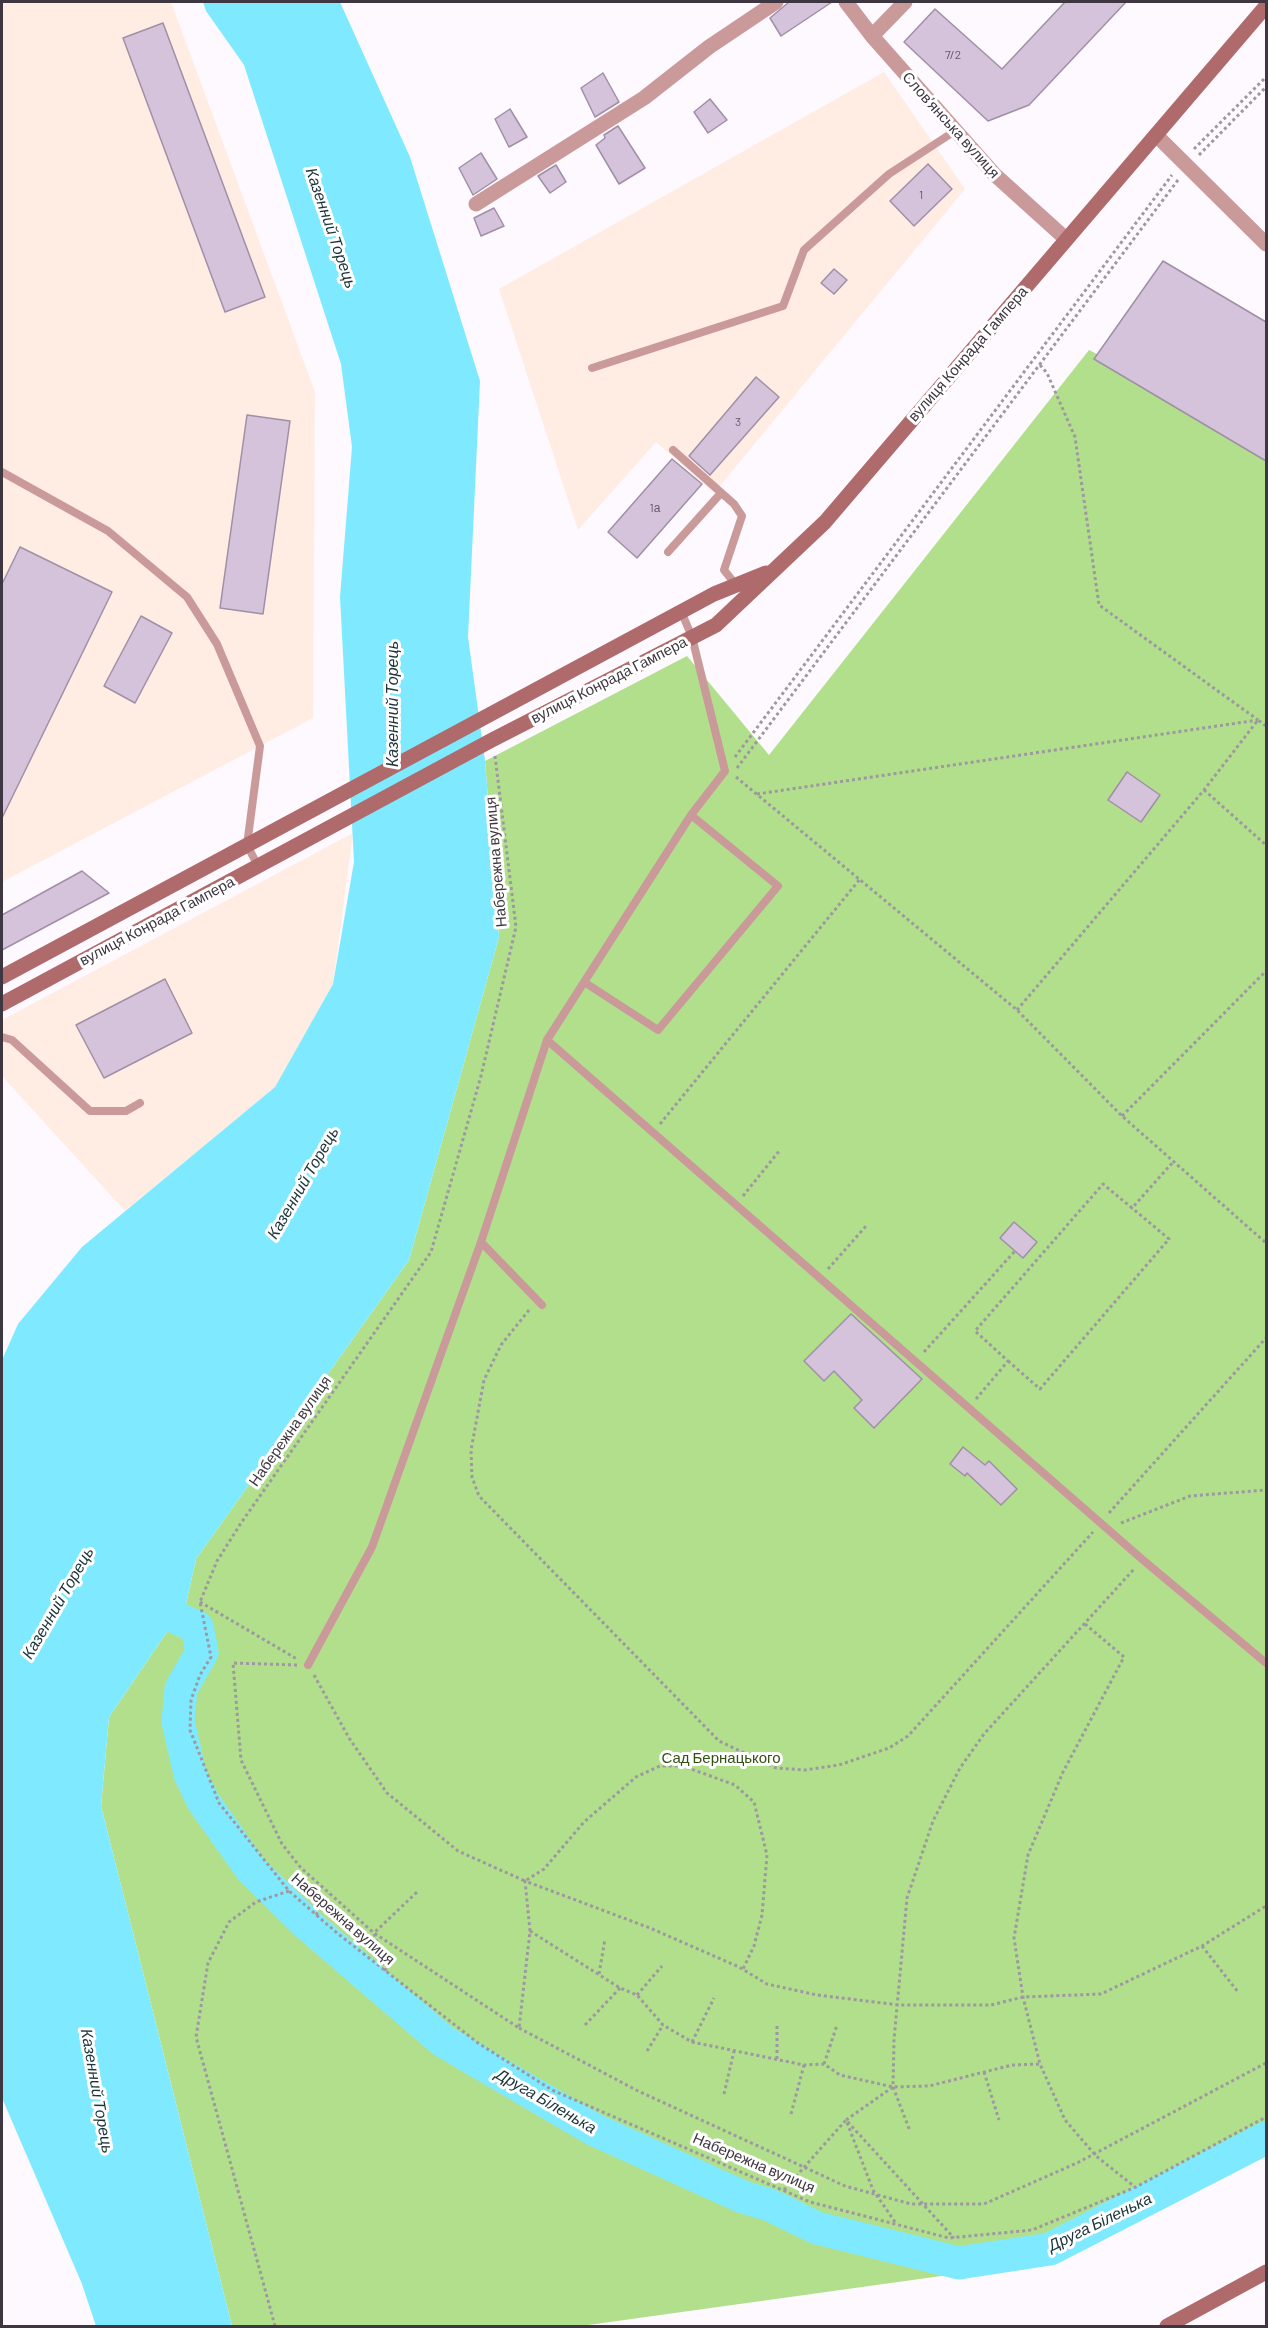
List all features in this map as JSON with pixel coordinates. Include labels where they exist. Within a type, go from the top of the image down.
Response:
[{"type":"main road","name":"вулиця Конрада Гампера","points":[[2,1004],[492,740],[716,625],[825,522],[1266,6]]},
{"type":"main road","name":"вулиця Конрада Гампера","points":[[2,977],[681,611],[777,568]]},
{"type":"main road","points":[[1167,2326],[1266,2272]]},
{"type":"street","points":[[476,204],[644,98],[709,47],[776,2]]},
{"type":"street","name":"Слов’янська вулиця","points":[[846,2],[872,36],[994,174],[1066,239]]},
{"type":"street","points":[[872,36],[905,2]]},
{"type":"street","points":[[1156,135],[1266,244]]},
{"type":"lane","points":[[592,368],[783,306],[804,250],[889,174],[955,131]]},
{"type":"lane","points":[[673,450],[721,493],[742,516],[724,570],[736,585]]},
{"type":"lane","points":[[2,472],[108,531],[187,597],[217,644],[260,746],[247,845],[258,866]]},
{"type":"lane","points":[[668,552],[721,493]]},
{"type":"lane","points":[[308,1665],[372,1547],[481,1242],[547,1040],[691,815],[724,771],[692,637],[681,611]]},
{"type":"lane","points":[[584,982],[658,1030],[778,886],[691,815]]},
{"type":"lane","points":[[2,1037],[12,1040],[90,1111],[126,1111],[140,1104]]},
{"type":"lane","points":[[547,1040],[1143,1560],[1266,1663]]},
{"type":"lane","points":[[481,1242],[540,1303]]},
{"type":"path","points":[[724,771],[1185,164],[1266,76]]},
{"type":"path","points":[[1266,87],[1185,164],[1040,365],[732,774],[1017,1010],[1122,1116],[1266,1243]]},
{"type":"path","points":[[1040,365],[1047,373],[1075,437],[1100,606],[1266,726]]},
{"type":"path","points":[[1017,1010],[1204,790],[1258,720]]},
{"type":"path","points":[[757,794],[1258,720]]},
{"type":"path","name":"Набережна вулиця","points":[[492,740],[501,788],[516,927],[481,1076],[431,1252],[241,1523],[217,1561],[200,1602],[211,1657],[200,1676],[191,1700],[190,1730],[219,1803],[288,1891],[386,1973],[478,2043],[552,2090],[810,2202],[954,2238],[1032,2230],[1136,2187],[1266,2117]]},
{"type":"path","points":[[1204,790],[1266,845]]},
{"type":"path","points":[[653,1132],[860,879]]},
{"type":"path","points":[[1122,1116],[1266,971]]},
{"type":"path","points":[[736,1204],[780,1150]]},
{"type":"path","points":[[1132,1208],[1174,1161]]},
{"type":"path","points":[[1103,1184],[1168,1239],[1040,1389],[1008,1362],[975,1331],[1103,1184]]},
{"type":"path","points":[[820,1277],[867,1225]]},
{"type":"path","points":[[916,1361],[1015,1251]]},
{"type":"path","points":[[540,1303],[501,1345],[484,1380],[471,1450],[472,1477],[479,1496],[719,1741],[776,1768],[805,1770],[839,1765],[889,1748],[908,1736],[1105,1525],[1266,1338]]},
{"type":"path","points":[[969,1407],[1008,1362]]},
{"type":"path","points":[[1105,1525],[1190,1496],[1266,1490]]},
{"type":"path","points":[[910,2131],[893,2087],[894,2040],[907,1898],[940,1805],[960,1768],[984,1734],[1143,1560]]},
{"type":"path","points":[[200,1602],[308,1665],[349,1738],[387,1793],[458,1851],[525,1881],[650,1928],[743,1970],[767,1984],[817,1995],[899,2004],[991,2005],[1023,1998],[1101,1994],[1202,1946],[1266,1906]]},
{"type":"path","points":[[1085,1624],[1124,1657],[1063,1772],[1028,1855],[1014,1938],[1023,1998],[1040,2064],[1065,2120],[1096,2156],[1136,2187]]},
{"type":"path","points":[[308,1665],[233,1662],[241,1760],[282,1844],[301,1868],[374,1933],[519,2028],[638,2091],[845,2186],[911,2204],[984,2204],[1077,2163],[1266,2063]]},
{"type":"path","points":[[525,1881],[544,1869],[584,1822],[636,1777],[660,1766],[683,1766],[706,1773],[735,1785],[754,1802],[762,1824],[767,1855],[762,1915],[754,1946],[743,1970]]},
{"type":"path","points":[[519,2028],[530,1931],[525,1881]]},
{"type":"path","points":[[274,2326],[196,2037],[208,1963],[229,1922],[256,1902],[288,1891]]},
{"type":"path","points":[[374,1933],[417,1892]]},
{"type":"path","points":[[316,1915],[329,1894]]},
{"type":"path","points":[[530,1931],[620,1988],[637,1995],[663,2025],[693,2042],[804,2065],[824,2064],[840,2075],[893,2087],[929,2086],[1012,2065],[1040,2064]]},
{"type":"path","points":[[374,1933],[386,1973]]},
{"type":"path","points":[[599,1974],[605,1939]]},
{"type":"path","points":[[1202,1946],[1238,1992]]},
{"type":"path","points":[[637,1995],[662,1966]]},
{"type":"path","points":[[585,2025],[620,1988]]},
{"type":"path","points":[[693,2042],[714,1998]]},
{"type":"path","points":[[647,2051],[663,2025]]},
{"type":"path","points":[[824,2064],[837,2025]]},
{"type":"path","points":[[777,2026],[777,2059]]},
{"type":"path","points":[[724,2094],[734,2051]]},
{"type":"path","points":[[790,2114],[804,2065]]},
{"type":"path","points":[[984,2072],[999,2120]]},
{"type":"path","points":[[784,2190],[846,2120],[893,2087]]},
{"type":"path","points":[[846,2120],[873,2190],[896,2223]]},
{"type":"path","points":[[846,2120],[954,2238]]},
{"type":"shaded area","points":[[2,2],[171,2],[315,392],[313,718],[2,882]]},
{"type":"shaded area","points":[[884,72],[965,189],[714,493],[656,442],[578,530],[499,289]]},
{"type":"shaded area","points":[[353,833],[333,984],[275,1087],[125,1211],[2,1076],[2,1020]]},
{"type":"green space","name":"Сад Бернацького","points":[[1089,350],[1266,440],[1266,2127],[1136,2187],[970,2272],[581,2326],[232,2326],[101,1806],[109,1717],[186,1604],[196,1559],[409,1260],[499,937],[485,761],[687,656],[769,755]]},
{"type":"water","name":"Казенний Торець","points":[[203,2],[340,2],[410,157],[480,381],[468,637],[485,761],[499,937],[409,1260],[196,1559],[186,1604],[109,1717],[101,1806],[232,2326],[96,2326],[82,2284],[2,2098],[2,1360],[18,1324],[82,1247],[275,1087],[333,984],[354,862],[340,597],[352,447],[341,364],[244,65],[206,11]]},
{"type":"building","points":[[789,2],[832,2],[781,36],[770,18]]},
{"type":"building","points":[[1065,2],[1126,2],[1029,105],[988,121],[904,42],[935,9],[1002,69]]},
{"type":"building","points":[[163,23],[265,297],[225,312],[123,38]]},
{"type":"building","points":[[603,73],[619,102],[595,117],[581,88]]},
{"type":"building","points":[[710,99],[727,120],[708,133],[694,112]]},
{"type":"building","points":[[510,109],[527,137],[509,147],[495,119]]},
{"type":"building","points":[[618,126],[645,168],[619,184],[596,145],[605,138],[604,135]]},
{"type":"building","points":[[481,153],[497,179],[473,195],[459,168]]},
{"type":"building","points":[[928,164],[952,189],[914,226],[890,201]]},
{"type":"building","points":[[556,165],[566,182],[550,193],[538,176]]},
{"type":"building","points":[[494,208],[504,226],[481,236],[474,218]]},
{"type":"building","points":[[1163,261],[1266,322],[1266,461],[1094,359]]},
{"type":"building","points":[[834,269],[847,280],[834,294],[821,283]]},
{"type":"building","points":[[756,377],[779,397],[710,475],[689,456]]},
{"type":"building","points":[[247,415],[290,421],[263,614],[220,608]]},
{"type":"building","points":[[672,459],[702,484],[637,558],[608,532]]},
{"type":"building","points":[[20,547],[112,592],[2,818],[2,584]]},
{"type":"building","points":[[141,616],[172,633],[135,703],[104,686]]},
{"type":"building","points":[[1127,772],[1160,795],[1141,822],[1108,800]]},
{"type":"building","points":[[82,871],[109,893],[2,950],[2,915]]},
{"type":"building","points":[[165,979],[192,1033],[104,1078],[76,1025]]},
{"type":"building","points":[[1014,1222],[1037,1242],[1023,1258],[1000,1238]]},
{"type":"building","points":[[851,1314],[922,1379],[874,1428],[854,1408],[862,1400],[834,1371],[824,1381],[804,1361]]},
{"type":"building","points":[[963,1447],[985,1465],[989,1461],[1017,1489],[1001,1505],[967,1473],[965,1476],[950,1464]]},
{"type":"waterway","name":"Друга Біленька","points":[[134,1599],[197,1627],[202,1652],[181,1689],[178,1721],[190,1774],[203,1801],[251,1869],[307,1924],[443,2041],[595,2130],[743,2197],[770,2205],[817,2228],[959,2263],[1050,2249],[1266,2138]]}]
